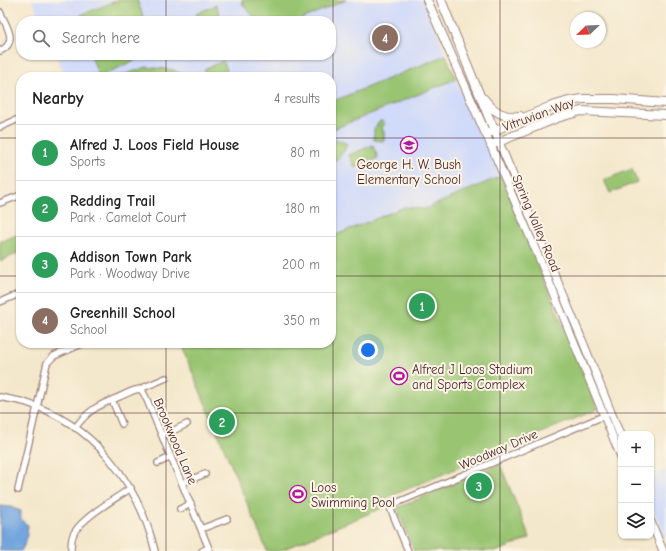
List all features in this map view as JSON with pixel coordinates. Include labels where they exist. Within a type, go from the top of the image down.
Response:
[{"type":"main road","name":"Spring Valley Road","points":[[427,0],[486,134]]},
{"type":"main road","name":"Spring Valley Road","points":[[441,0],[494,130]]},
{"type":"main road","points":[[446,41],[456,36]]},
{"type":"main road","points":[[479,92],[494,110],[501,114],[508,117],[527,116]]},
{"type":"main road","name":"Vitruvian Way","points":[[486,134],[562,102],[583,99],[614,99],[666,103]]},
{"type":"main road","points":[[587,111],[596,107],[610,106],[613,104],[614,99]]},
{"type":"main road","name":"Vitruvian Way","points":[[491,145],[568,114],[587,111],[666,115]]},
{"type":"street","points":[[0,12],[9,33],[11,42],[0,51]]},
{"type":"street","points":[[0,127],[16,120]]},
{"type":"street","name":"Spring Valley Road","points":[[494,130],[619,431]]},
{"type":"street","name":"Spring Valley Road","points":[[486,134],[545,272],[618,450]]},
{"type":"street","points":[[0,203],[16,197]]},
{"type":"street","points":[[0,302],[16,295]]},
{"type":"street","points":[[18,490],[47,364],[49,359],[72,348]]},
{"type":"street","points":[[140,389],[166,378]]},
{"type":"street","name":"Brookwood Lane","points":[[75,428],[94,408],[140,389],[147,400],[209,550]]},
{"type":"street","points":[[0,397],[23,402],[36,407],[75,428],[96,444],[116,466],[131,488],[145,516],[155,551]]},
{"type":"street","points":[[112,400],[122,424]]},
{"type":"street","name":"Woodway Drive","points":[[408,551],[391,510],[392,506],[612,412]]},
{"type":"street","points":[[162,436],[187,424]]},
{"type":"street","points":[[158,462],[171,457]]},
{"type":"street","points":[[182,484],[205,474]]},
{"type":"street","points":[[71,551],[74,534],[81,524],[131,488]]},
{"type":"street","points":[[180,509],[191,504]]},
{"type":"street","points":[[201,529],[227,518]]},
{"type":"street","points":[[654,529],[663,551]]},
{"type":"street","points":[[202,551],[209,550]]},
{"type":"shaded area","points":[[32,0],[423,0],[446,55],[336,100],[336,72],[63,72],[58,60],[336,60],[336,16],[39,16]]},
{"type":"shaded area","name":"George H. W. Bush Elementary School","points":[[456,79],[476,126],[496,160],[501,176],[425,209],[404,207],[336,235],[336,128]]},
{"type":"shaded area","points":[[666,470],[666,541],[654,511],[654,475]]},
{"type":"green space","points":[[118,0],[137,0],[143,16],[81,16]]},
{"type":"green space","points":[[242,0],[346,0],[309,16],[253,16],[243,5]]},
{"type":"green space","points":[[216,5],[220,15],[197,16],[196,14]]},
{"type":"green space","points":[[446,55],[456,79],[336,128],[336,100]]},
{"type":"green space","points":[[93,60],[135,60],[110,72],[97,72]]},
{"type":"green space","points":[[223,61],[227,70],[223,72],[205,72],[204,69]]},
{"type":"green space","points":[[147,67],[173,70],[178,72],[132,72]]},
{"type":"green space","points":[[380,121],[385,124],[381,126],[384,132],[384,141],[374,140],[374,129]]},
{"type":"green space","points":[[336,140],[347,144],[344,151],[336,161]]},
{"type":"green space","points":[[373,145],[378,158],[355,168],[349,155]]},
{"type":"green space","points":[[632,169],[637,182],[610,193],[604,180]]},
{"type":"green space","name":"Alfred J Loos Stadium and Sports Complex","points":[[501,176],[598,409],[379,501],[382,508],[279,551],[267,551],[182,348],[336,348],[336,235],[404,207],[425,209]]},
{"type":"green space","points":[[16,235],[16,254],[0,261],[0,242]]},
{"type":"green space","points":[[500,464],[530,538],[498,551],[414,551],[397,508]]},
{"type":"water","points":[[0,506],[11,507],[21,511],[20,516],[22,520],[28,525],[26,542],[21,551],[0,551]]},
{"type":"place","name":"Greenhill School","points":[[385,38]]},
{"type":"place","name":"George H. W. Bush Elementary School","points":[[409,145]]},
{"type":"place","name":"Alfred J. Loos Field House","points":[[422,306]]},
{"type":"place","name":"Alfred J Loos Stadium and Sports Complex","points":[[399,376]]},
{"type":"place","name":"Redding Trail","points":[[222,422]]},
{"type":"place","name":"Addison Town Park","points":[[479,486]]},
{"type":"place","name":"Loos Swimming Pool","points":[[298,494]]}]
